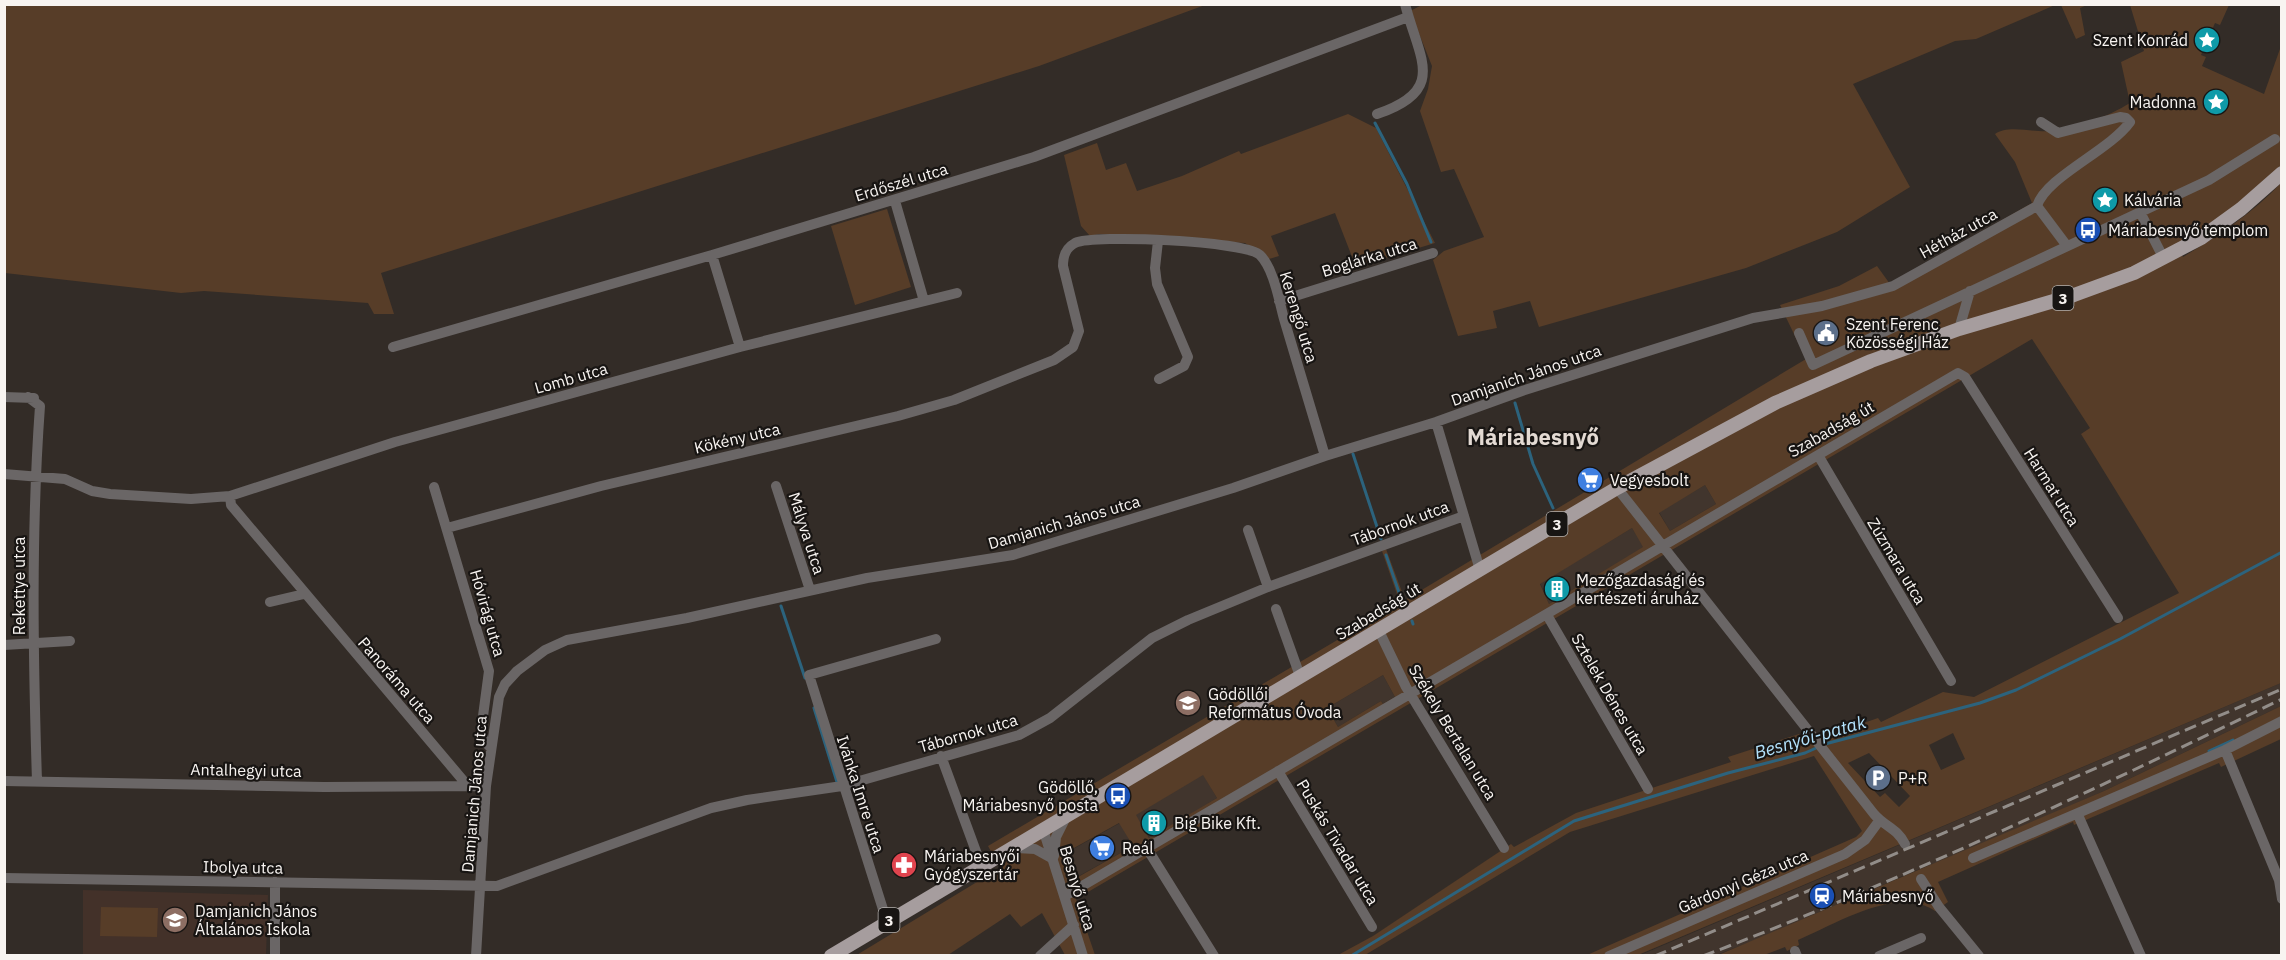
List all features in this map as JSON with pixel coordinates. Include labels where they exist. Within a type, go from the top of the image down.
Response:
[{"type":"main road","name":"Szabadság út","points":[[831,956],[1617,488],[1788,397],[1871,361],[1959,329],[2074,295],[2164,259],[2201,238],[2253,200],[2282,173]]},
{"type":"street","points":[[1377,114],[1405,104],[1416,93],[1422,81],[1424,63],[1405,4]]},
{"type":"street","name":"Erdőszél utca","points":[[393,347],[895,201],[1034,157],[1408,17]]},
{"type":"street","points":[[2041,123],[2054,132],[2061,133],[2120,117],[2130,122],[2104,147],[2046,191],[2037,206],[2067,246]]},
{"type":"street","points":[[1799,333],[1814,365],[2209,180],[2275,139]]},
{"type":"street","points":[[895,201],[924,301]]},
{"type":"street","name":"Hétház utca","points":[[1893,286],[2037,206]]},
{"type":"street","points":[[2140,212],[2164,259]]},
{"type":"street","name":"Kerengő utca","points":[[1032,369],[1061,356],[1077,339],[1078,321],[1063,266],[1068,248],[1080,241],[1095,238],[1221,244],[1254,251],[1264,261],[1279,301],[1325,456]]},
{"type":"street","points":[[1158,241],[1155,272],[1157,284],[1188,357],[1184,366],[1160,379]]},
{"type":"street","name":"Boglárka utca","points":[[1279,301],[1433,253]]},
{"type":"street","points":[[712,255],[740,347]]},
{"type":"street","name":"Damjanich János utca","points":[[476,956],[486,786],[497,706],[505,684],[522,667],[557,644],[577,637],[687,618],[810,590],[1013,555],[1233,488],[1325,456],[1436,422],[1522,391],[1753,318],[1822,306],[1893,286]]},
{"type":"street","points":[[1959,329],[1970,291]]},
{"type":"street","name":"Lomb utca","points":[[230,496],[395,442],[740,347],[957,292]]},
{"type":"street","name":"Kökény utca","points":[[447,528],[601,486],[898,416],[954,400],[1032,369]]},
{"type":"street","name":"Szabadság út","points":[[1065,896],[1148,850],[1278,771],[1961,373]]},
{"type":"street","name":"Harmat utca","points":[[1961,373],[2118,618]]},
{"type":"street","points":[[4,397],[41,398]]},
{"type":"street","name":"Rekettye utca","points":[[28,398],[40,406],[35,475],[34,644],[37,781]]},
{"type":"street","points":[[1436,422],[1480,570]]},
{"type":"street","name":"Zúzmara utca","points":[[1818,455],[1951,681]]},
{"type":"street","points":[[4,474],[65,479],[92,491],[110,494],[191,499],[230,496]]},
{"type":"street","name":"Mályva utca","points":[[776,486],[810,590]]},
{"type":"street","name":"Hóvirág utca","points":[[434,487],[489,671],[481,731],[484,741],[491,748]]},
{"type":"street","points":[[1617,488],[1879,821],[1898,831],[1905,844]]},
{"type":"street","name":"Panoráma utca","points":[[230,496],[231,505],[304,594],[468,785]]},
{"type":"street","name":"Tábornok utca","points":[[480,887],[497,886],[720,806],[842,786],[1019,735],[1037,727],[1152,638],[1188,620],[1269,587],[1464,516]]},
{"type":"street","points":[[1248,530],[1269,587]]},
{"type":"street","points":[[270,602],[304,594]]},
{"type":"street","points":[[1276,609],[1300,676]]},
{"type":"street","name":"Sztelek Dénes utca","points":[[1547,615],[1648,789]]},
{"type":"street","name":"Székely Bertalan utca","points":[[1378,631],[1407,687],[1504,848]]},
{"type":"street","name":"Ivánka Imre utca","points":[[887,922],[842,786],[809,675],[936,639]]},
{"type":"street","points":[[4,645],[70,641]]},
{"type":"street","points":[[1973,858],[2225,750],[2282,721]]},
{"type":"street","points":[[2225,750],[2279,880],[2282,899]]},
{"type":"street","points":[[941,756],[981,865]]},
{"type":"street","name":"Puskás Tivadar utca","points":[[1278,771],[1372,927]]},
{"type":"street","name":"Antalhegyi utca","points":[[4,782],[324,787],[486,786]]},
{"type":"street","points":[[2078,814],[2141,956]]},
{"type":"street","points":[[1011,848],[1035,849],[1054,859],[1056,837],[1066,816]]},
{"type":"street","name":"Gárdonyi Géza utca","points":[[1609,956],[1845,854],[1865,840],[1879,821]]},
{"type":"street","name":"Besnyő utca","points":[[1043,829],[1083,956]]},
{"type":"street","points":[[1148,850],[1214,956]]},
{"type":"street","name":"Ibolya utca","points":[[4,878],[480,887]]},
{"type":"street","points":[[1921,879],[1939,908],[1978,956]]},
{"type":"street","points":[[275,882],[275,956]]},
{"type":"street","points":[[1040,956],[1074,925]]},
{"type":"street","points":[[1879,956],[1921,938]]},
{"type":"shaded area","points":[[5,4],[1205,5],[1039,66],[381,273],[394,314],[374,314],[368,303],[204,291],[181,293],[5,273]]},
{"type":"shaded area","points":[[1424,4],[2055,5],[1976,39],[1955,41],[1853,84],[1910,187],[1837,232],[1746,268],[1539,327],[1530,301],[1493,311],[1497,328],[1458,336],[1433,260],[1444,251],[1484,237],[1454,169],[1441,172],[1420,111],[1428,89],[1432,66],[1410,11]]},
{"type":"shaded area","points":[[2061,5],[2087,5],[2080,8],[2085,35],[2076,39]]},
{"type":"shaded area","points":[[2130,5],[2229,5],[2220,25],[2215,23],[2201,55],[2206,57],[2202,66],[2264,94],[2281,46],[2281,165],[2232,210],[2176,246],[2183,257],[2235,223],[2281,183],[2281,683],[1638,955],[1587,955],[1856,837],[1862,831],[1814,756],[1570,832],[1365,955],[1338,955],[1373,936],[1511,844],[1514,847],[1576,813],[1731,762],[1728,757],[1799,734],[1806,743],[1878,718],[1881,722],[1943,692],[1974,697],[2179,593],[2081,434],[2090,428],[2032,339],[1076,899],[1095,955],[1065,955],[1042,913],[1021,927],[1010,914],[948,955],[855,956],[1000,868],[988,846],[1400,603],[1382,551],[1386,549],[1405,600],[1806,359],[1780,305],[1839,286],[1877,266],[1890,284],[2032,203],[2015,162],[1995,134],[2007,130],[2044,131],[2071,128],[2102,117],[2130,103],[2121,62],[2144,51]],"holes":[[[1705,485],[1716,504],[1670,531],[1659,513]],[[1632,528],[1643,547],[1549,604],[1540,584]],[[1383,675],[1395,697],[1383,704],[1381,701],[1338,727],[1327,708]],[[1953,733],[1965,759],[1941,770],[1929,745]],[[1869,753],[1910,796],[1899,807],[1885,793],[1880,797],[1848,763]],[[1203,775],[1217,798],[1149,838],[1136,815]],[[1119,823],[1133,846],[1078,877],[1065,853]]]},
{"type":"shaded area","points":[[1348,114],[1376,128],[1435,243],[1356,267],[1335,213],[1271,236],[1279,256],[1269,259],[1245,243],[1099,234],[1090,236],[1081,226],[1064,155],[1097,143],[1106,170],[1126,163],[1137,191],[1182,176],[1239,151],[1241,154]]},
{"type":"shaded area","points":[[887,209],[911,287],[855,305],[831,226]]},
{"type":"shaded area","points":[[1705,485],[1716,504],[1670,531],[1659,512]]},
{"type":"shaded area","points":[[1632,528],[1644,547],[1549,604],[1540,583]]},
{"type":"shaded area","points":[[1383,675],[1395,697],[1383,704],[1381,701],[1338,727],[1327,708]]},
{"type":"shaded area","points":[[2281,683],[2281,706],[2104,791],[1953,857],[1909,873],[1795,925],[1716,955],[1638,956]]},
{"type":"shaded area","points":[[2281,706],[2281,739],[2221,767],[2219,763],[2074,825],[2073,822],[1938,882],[1948,902],[1935,911],[1920,904],[1903,902],[1885,905],[1848,917],[1798,940],[1799,945],[1787,951],[1785,947],[1764,955],[1716,956],[2104,791]]},
{"type":"shaded area","points":[[1203,774],[1217,798],[1150,839],[1135,815]]},
{"type":"shaded area","name":"Reál","points":[[1120,823],[1133,846],[1077,877],[1064,854]]},
{"type":"shaded area","name":"Damjanich János Általános Iskola","points":[[83,890],[268,895],[266,955],[83,956]]},
{"type":"shaded area","points":[[101,907],[158,908],[157,937],[100,936]]},
{"type":"waterway","points":[[1375,123],[1407,184],[1431,242]]},
{"type":"waterway","points":[[1515,403],[1533,464],[1553,508]]},
{"type":"waterway","points":[[1353,454],[1381,539]]},
{"type":"waterway","name":"Besnyői-patak","points":[[1351,956],[1574,821],[1728,773],[1805,753],[1825,744],[1980,703],[2016,690],[2120,639],[2282,552]]},
{"type":"waterway","points":[[1386,555],[1402,601]]},
{"type":"waterway","points":[[781,606],[805,678]]},
{"type":"waterway","points":[[814,708],[837,782]]},
{"type":"waterway","points":[[2209,751],[2233,740]]},
{"type":"railway","points":[[1655,956],[2282,689]]},
{"type":"railway","points":[[1703,956],[1923,866],[2282,699]]},
{"type":"place","name":"Szent Konrád","points":[[2207,40]]},
{"type":"place","name":"Madonna","points":[[2216,102]]},
{"type":"place","name":"Kálvária","points":[[2105,200]]},
{"type":"place","name":"Máriabesnyő templom","points":[[2088,230]]},
{"type":"place","name":"Szent Ferenc Közösségi Ház","points":[[1826,333]]},
{"type":"place","name":"Vegyesbolt","points":[[1590,480]]},
{"type":"place","name":"Mezőgazdasági és kertészeti áruház","points":[[1557,589]]},
{"type":"place","name":"Gödöllői Református Óvoda","points":[[1188,703]]},
{"type":"place","name":"P+R","points":[[1878,778]]},
{"type":"place","name":"Gödöllő, Máriabesnyő posta","points":[[1118,796]]},
{"type":"place","name":"Big Bike Kft.","points":[[1154,823]]},
{"type":"place","name":"Reál","points":[[1102,848]]},
{"type":"place","name":"Máriabesnyői Gyógyszertár","points":[[904,865]]},
{"type":"place","name":"Máriabesnyő","points":[[1822,896]]},
{"type":"place","name":"Damjanich János Általános Iskola","points":[[175,920]]},
{"type":"district","name":"Máriabesnyő","points":[[1533,436]]}]
